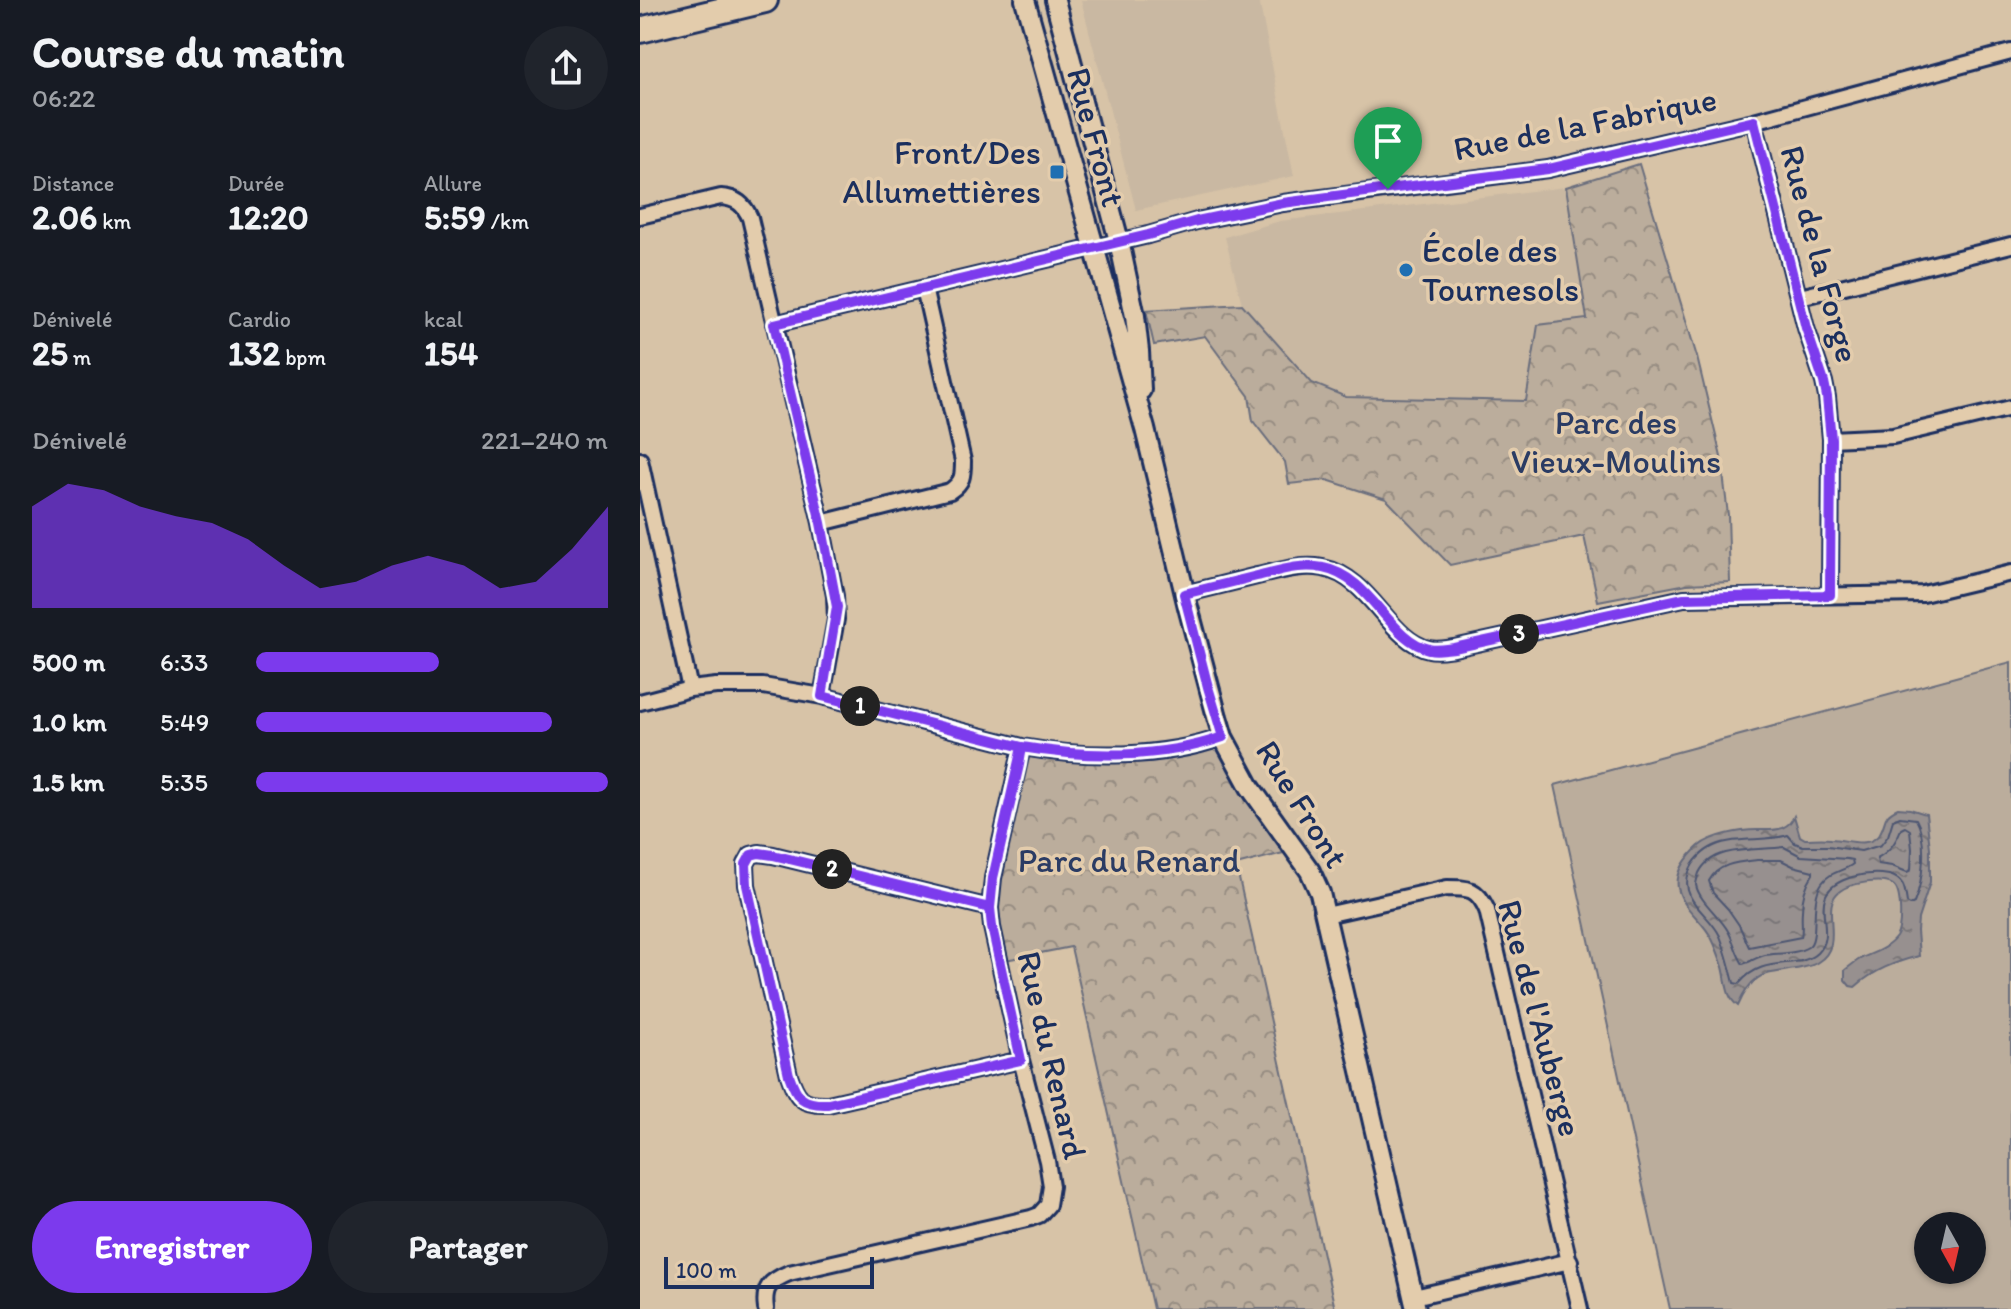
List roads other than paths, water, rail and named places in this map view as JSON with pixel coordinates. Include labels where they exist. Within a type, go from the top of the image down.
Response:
[{"type":"highway","points":[[640,30],[765,0]]},
{"type":"street","name":"Rue Front","points":[[1025,0],[1145,429],[1184,594],[1223,737],[1250,787],[1310,871],[1320,893],[1415,1303]]},
{"type":"street","name":"Rue Front","points":[[1055,0],[1119,241],[1135,316],[1145,429]]},
{"type":"street","name":"Rue de la Fabrique","points":[[774,324],[1283,203],[1548,169],[1754,121],[2011,52]]},
{"type":"street","name":"Rue de la Forge","points":[[1754,121],[1806,328],[1824,382],[1830,415],[1830,595]]},
{"type":"street","points":[[640,216],[712,198],[730,198],[747,210],[821,523],[837,607],[822,696]]},
{"type":"street","points":[[1800,297],[2011,245]]},
{"type":"street","points":[[821,523],[950,491],[959,485],[963,461],[924,288]]},
{"type":"street","points":[[1831,439],[1893,436],[2011,408]]},
{"type":"street","points":[[640,460],[690,689]]},
{"type":"street","points":[[1184,594],[1299,566],[1321,567],[1346,576],[1414,643],[1438,650],[1684,598],[1923,594],[2011,573]]},
{"type":"street","points":[[640,702],[690,689],[763,686],[822,696],[1041,750],[1125,754],[1223,737]]},
{"type":"street","name":"Rue du Renard","points":[[766,1309],[768,1286],[776,1278],[789,1273],[1031,1218],[1048,1205],[1051,1195],[1047,1161],[1021,1060],[990,908],[993,878],[1022,747]]},
{"type":"street","points":[[990,908],[773,855],[751,855],[746,864],[747,885],[789,1075],[800,1099],[828,1104],[1021,1060]]},
{"type":"street","name":"Rue de l'Auberge","points":[[1326,915],[1447,888],[1475,891],[1483,900],[1580,1309]]},
{"type":"street","points":[[1415,1303],[1570,1261]]},
{"type":"water","points":[[1898,808],[1926,814],[1930,882],[1918,919],[1919,956],[1885,967],[1855,987],[1850,986],[1845,980],[1845,970],[1892,941],[1898,932],[1900,918],[1898,894],[1893,885],[1866,882],[1851,886],[1840,891],[1831,906],[1831,946],[1826,955],[1812,965],[1762,976],[1750,985],[1738,1006],[1729,993],[1712,939],[1689,909],[1678,888],[1678,876],[1687,859],[1711,839],[1743,831],[1779,829],[1794,816],[1800,836],[1805,839],[1870,841],[1880,833],[1887,816]]},
{"type":"place","name":"Front/Des Allumettières","points":[[1057,172]]},
{"type":"place","name":"École des Tournesols","points":[[1406,270]]},
{"type":"park label","name":"Parc des Vieux-Moulins","points":[[1616,442]]},
{"type":"park label","name":"Parc du Renard","points":[[1129,860]]}]
